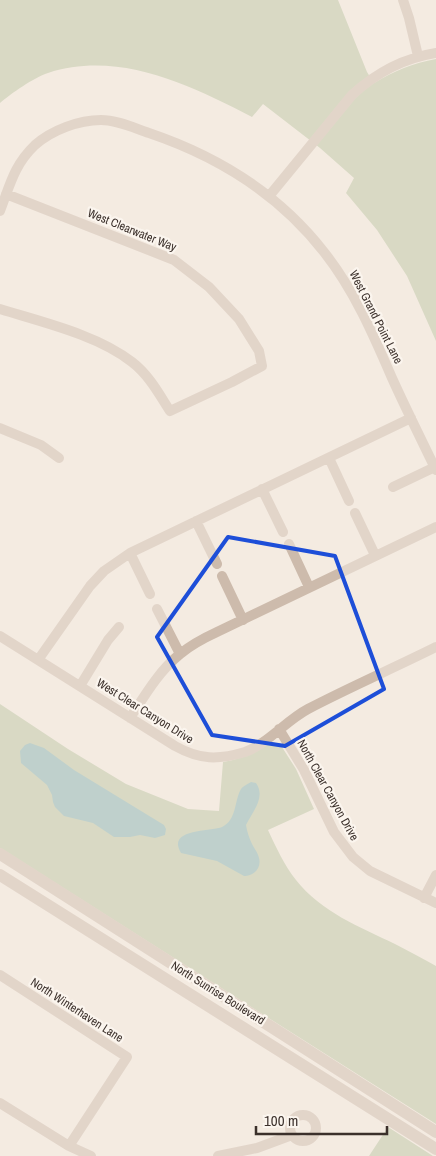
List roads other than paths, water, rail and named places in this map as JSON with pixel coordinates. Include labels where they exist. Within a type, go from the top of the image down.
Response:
[{"type":"street","points":[[403,0],[418,56]]},
{"type":"street","points":[[0,211],[14,172],[23,157],[36,144],[53,133],[73,124],[102,120],[122,124],[180,144],[224,165],[270,195],[352,95],[373,77],[418,56],[436,53]]},
{"type":"street","name":"West Clearwater Way","points":[[0,309],[106,344],[133,363],[151,382],[170,411],[262,366],[259,351],[239,318],[209,287],[174,260],[6,194]]},
{"type":"street","name":"West Grand Point Lane","points":[[270,195],[304,228],[340,274],[368,324],[435,469],[393,487]]},
{"type":"street","points":[[38,660],[90,586],[104,571],[130,553],[411,418]]},
{"type":"street","points":[[0,428],[41,445],[59,458]]},
{"type":"street","points":[[329,458],[349,501]]},
{"type":"street","points":[[262,490],[283,532]]},
{"type":"street","points":[[354,513],[376,556]]},
{"type":"street","points":[[196,522],[217,564]]},
{"type":"street","points":[[130,718],[150,688],[180,654],[217,632],[436,527]]},
{"type":"street","points":[[289,544],[309,587]]},
{"type":"street","points":[[130,553],[150,594]]},
{"type":"street","points":[[222,576],[242,620]]},
{"type":"street","points":[[157,609],[180,654]]},
{"type":"street","name":"West Clear Canyon Drive","points":[[80,686],[108,640],[119,627]]},
{"type":"street","name":"West Clear Canyon Drive","points":[[0,636],[188,754],[206,758],[220,758],[247,751],[307,710],[436,647]]},
{"type":"street","name":"North Clear Canyon Drive","points":[[279,729],[304,770],[334,832],[353,857],[370,870],[436,903]]},
{"type":"street","name":"North Sunrise Boulevard","points":[[0,854],[436,1132]]},
{"type":"street","name":"North Sunrise Boulevard","points":[[0,875],[436,1149]]},
{"type":"street","points":[[424,898],[436,875]]},
{"type":"street","name":"North Winterhaven Lane","points":[[0,975],[127,1057],[69,1146]]},
{"type":"street","points":[[0,1103],[69,1146],[91,1156]]},
{"type":"street","points":[[218,1156],[257,1148],[292,1135]]},
{"type":"water","points":[[30,743],[44,748],[74,770],[164,825],[166,829],[165,835],[155,838],[140,835],[114,837],[93,823],[64,816],[55,807],[47,785],[21,763],[20,751],[25,745]]},
{"type":"water","points":[[251,782],[256,783],[260,794],[246,825],[260,862],[256,871],[251,875],[244,876],[217,861],[181,853],[178,845],[184,835],[216,829],[227,824],[233,815],[241,789]]}]
